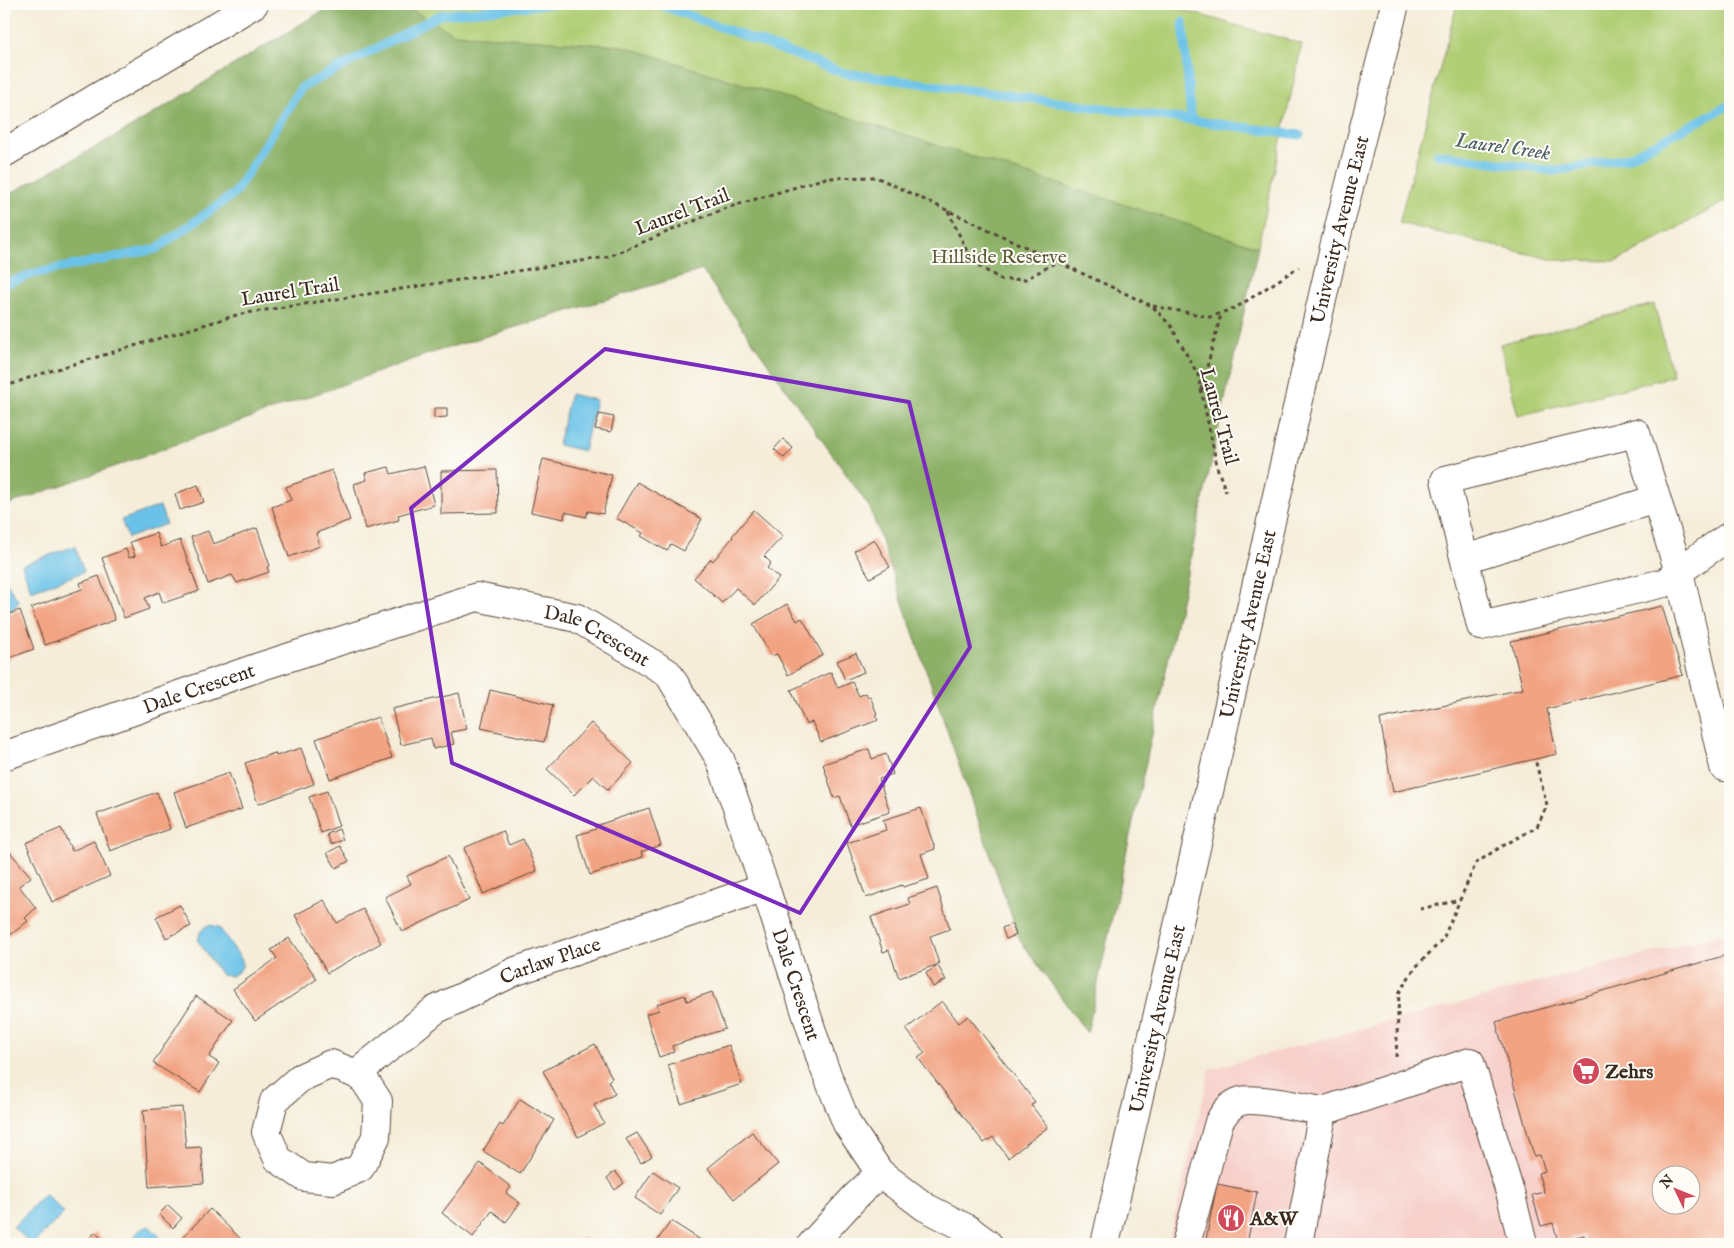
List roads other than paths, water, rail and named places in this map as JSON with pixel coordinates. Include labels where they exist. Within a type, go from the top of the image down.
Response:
[{"type":"street","points":[[4,153],[254,4]]},
{"type":"street","name":"University Avenue East","points":[[1105,1244],[1390,5]]},
{"type":"street","points":[[1724,767],[1679,572],[1636,433],[1445,480],[1482,626],[1664,583],[1679,572],[1730,536]]},
{"type":"street","points":[[1465,558],[1656,499]]},
{"type":"street","name":"Dale Crescent","points":[[4,756],[262,666],[477,597],[577,618],[668,673],[720,758],[765,887],[822,1062],[847,1124],[880,1173],[925,1207],[968,1228],[988,1244]]},
{"type":"street","name":"Carlaw Place","points":[[356,1074],[435,1010],[516,971],[765,887]]},
{"type":"street","points":[[1186,1244],[1218,1122],[1227,1109],[1240,1101],[1254,1101],[1323,1111],[1470,1062],[1511,1196],[1523,1244]]},
{"type":"street","points":[[331,1064],[356,1074],[365,1081],[378,1101],[376,1137],[360,1168],[333,1180],[304,1177],[278,1159],[266,1132],[274,1101],[300,1078],[331,1064]]},
{"type":"street","points":[[1298,1244],[1323,1111]]},
{"type":"street","points":[[812,1244],[880,1173]]},
{"type":"water","points":[[570,394],[596,400],[584,451],[558,445]]},
{"type":"water","points":[[160,506],[166,524],[128,538],[121,520]]},
{"type":"water","points":[[75,546],[84,572],[31,591],[22,565]]},
{"type":"water","points":[[4,578],[19,602],[9,613],[4,610]]},
{"type":"water","points":[[208,925],[219,927],[242,960],[242,967],[231,976],[221,975],[198,941],[200,932]]},
{"type":"water","points":[[45,1194],[64,1213],[31,1244],[13,1227]]},
{"type":"water","points":[[149,1226],[167,1244],[132,1244],[137,1232]]},
{"type":"waterway","points":[[4,284],[36,273],[156,249],[234,194],[301,88],[440,15],[550,4]]},
{"type":"waterway","points":[[658,4],[844,73],[1300,135]]},
{"type":"waterway","points":[[1183,22],[1191,119]]},
{"type":"waterway","name":"Laurel Creek","points":[[1437,154],[1554,171],[1627,158],[1730,105]]},
{"type":"place","name":"Zehrs","points":[[1586,1071]]},
{"type":"place","name":"A&W","points":[[1231,1218]]},
{"type":"park label","name":"Hillside Reserve","points":[[999,256]]}]
